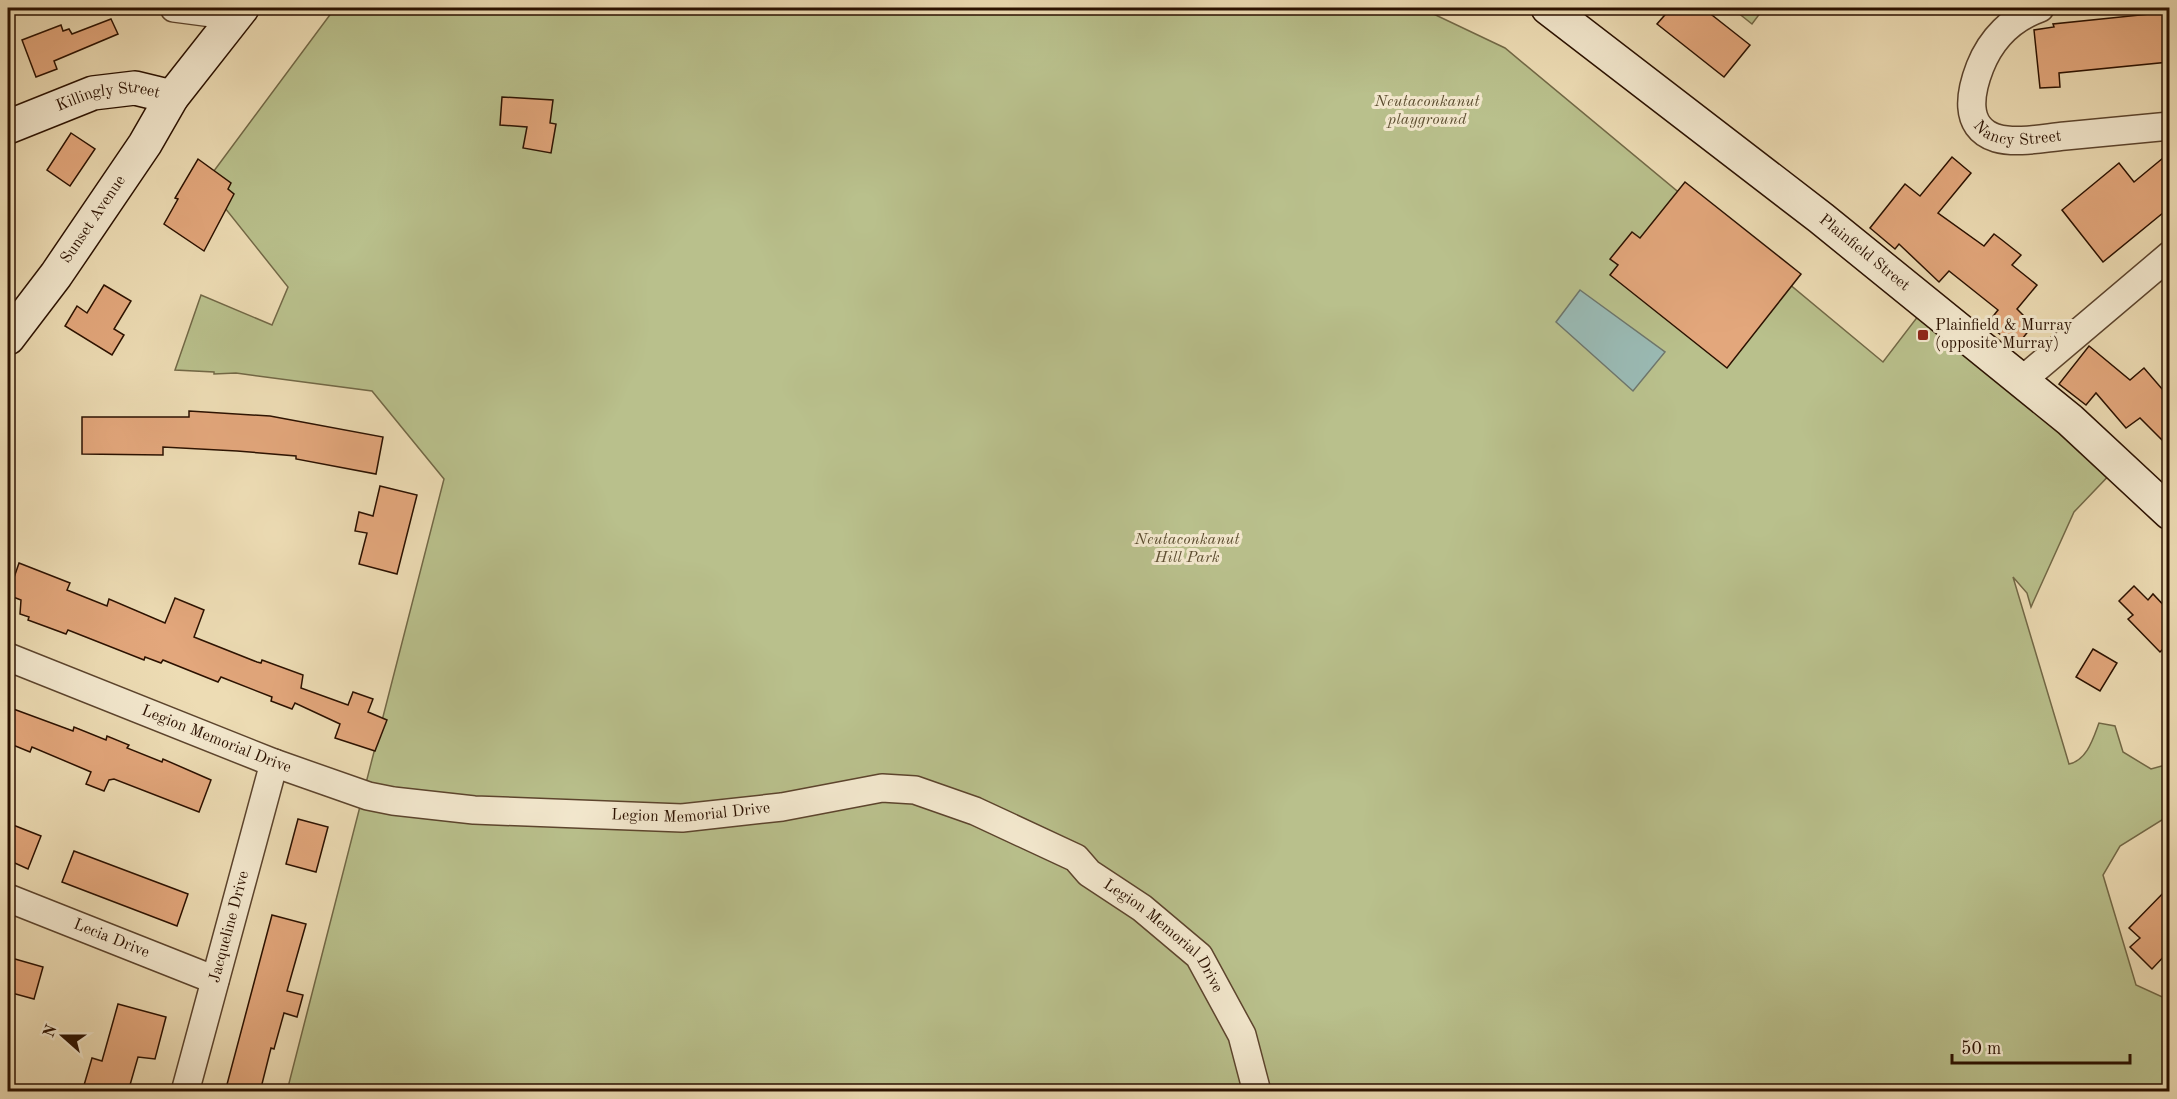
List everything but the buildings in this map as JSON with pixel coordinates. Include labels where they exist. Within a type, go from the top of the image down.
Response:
[{"type":"main road","name":"Plainfield Street","points":[[1548,8],[1821,218],[2106,452],[2169,513]]},
{"type":"main road","name":"Killingly Street","points":[[8,127],[93,93],[135,88],[172,97],[239,12]]},
{"type":"main road","name":"Sunset Avenue","points":[[8,338],[63,266],[145,144],[172,97]]},
{"type":"street","points":[[174,8],[239,12]]},
{"type":"street","name":"Nancy Street","points":[[2040,8],[2012,22],[1993,42],[1985,56],[1971,92],[1971,104],[1974,114],[1986,131],[1995,137],[2022,140],[2169,126]]},
{"type":"street","points":[[2020,382],[2169,255]]},
{"type":"street","name":"Legion Memorial Drive","points":[[8,657],[274,763],[368,796],[393,801],[474,810],[630,818],[718,816],[782,807],[851,792],[882,788],[915,790],[975,811],[1076,858],[1089,873],[1142,908],[1199,956],[1242,1035],[1257,1092]]},
{"type":"street","name":"Jacqueline Drive","points":[[185,1092],[274,763]]},
{"type":"street","name":"Lecia Drive","points":[[8,898],[215,980]]},
{"type":"green space","name":"Neutaconkanut Hill Park","points":[[335,8],[1421,8],[1505,48],[1883,362],[1925,307],[2117,467],[2074,512],[2031,607],[2027,593],[2013,577],[2069,764],[2085,753],[2099,723],[2115,726],[2123,752],[2151,769],[2169,764],[2169,808],[2162,820],[2120,846],[2103,875],[2136,985],[2169,1000],[2169,1091],[287,1091],[444,479],[372,391],[236,373],[214,374],[214,372],[175,370],[201,295],[272,325],[288,287],[205,183]]},
{"type":"green space","points":[[1732,8],[1764,8],[1752,24]]},
{"type":"water","points":[[1580,290],[1665,352],[1633,391],[1556,322]]},
{"type":"place","name":"Plainfield & Murray (opposite Murray)","points":[[1923,335]]},
{"type":"park label","name":"Neutaconkanut playground","points":[[1427,111]]}]
